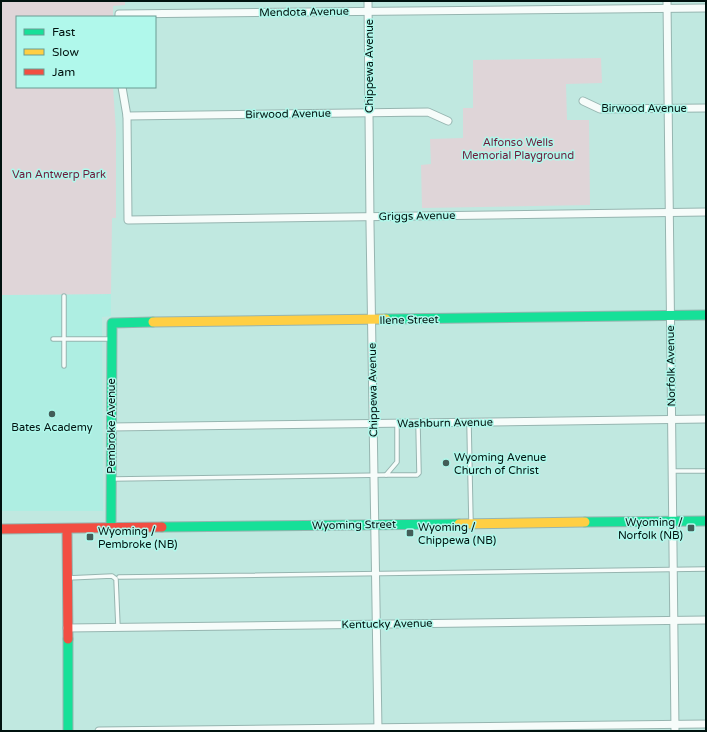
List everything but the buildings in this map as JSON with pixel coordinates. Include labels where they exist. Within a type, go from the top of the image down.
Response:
[{"type":"street","name":"Chippewa Avenue","points":[[368,1],[378,729]]},
{"type":"street","name":"Mendota Avenue","points":[[119,16],[666,5],[706,8]]},
{"type":"street","name":"Norfolk Avenue","points":[[666,5],[670,212],[669,315],[672,419],[675,728]]},
{"type":"street","points":[[122,88],[127,116]]},
{"type":"street","name":"Birwood Avenue","points":[[583,101],[600,110],[706,108]]},
{"type":"street","name":"Birwood Avenue","points":[[127,116],[428,112],[448,121]]},
{"type":"street","name":"Griggs Avenue","points":[[127,116],[128,220],[706,212]]},
{"type":"street","name":"Ilene Street","points":[[112,323],[706,315]]},
{"type":"street","name":"Pembroke Avenue","points":[[111,528],[112,323]]},
{"type":"street","name":"Washburn Avenue","points":[[111,427],[706,419]]},
{"type":"street","name":"Wyoming Street","points":[[1,529],[706,521]]},
{"type":"street","points":[[67,529],[68,731]]},
{"type":"street","name":"Kentucky Avenue","points":[[67,628],[706,620]]},
{"type":"street","points":[[99,731],[675,728],[706,724]]},
{"type":"lane","points":[[64,296],[64,366]]},
{"type":"lane","points":[[53,339],[112,339]]},
{"type":"lane","points":[[468,423],[471,524]]},
{"type":"lane","points":[[386,475],[397,462],[397,424]]},
{"type":"lane","points":[[111,479],[417,475],[419,472],[418,424]]},
{"type":"lane","points":[[672,471],[706,471]]},
{"type":"lane","points":[[119,577],[376,572],[706,569]]},
{"type":"lane","points":[[67,578],[112,576],[116,579],[118,627]]},
{"type":"shaded area","name":"Bates Academy","points":[[111,294],[111,316],[102,317],[103,511],[1,511],[1,295]]},
{"type":"green space","name":"Van Antwerp Park","points":[[1,1],[125,1],[125,5],[113,6],[113,16],[16,16],[16,88],[113,88],[116,131],[116,218],[112,218],[111,294],[1,295]]},
{"type":"green space","name":"Alfonso Wells Memorial Playground","points":[[601,58],[602,83],[566,84],[567,120],[589,120],[590,205],[422,208],[421,165],[431,164],[430,139],[463,138],[463,108],[473,108],[473,60]]},
{"type":"traffic: fast","points":[[386,319],[706,315]]},
{"type":"traffic: fast","points":[[111,528],[112,323],[153,322]]},
{"type":"traffic: fast","points":[[585,522],[706,521]]},
{"type":"traffic: fast","points":[[162,527],[459,524]]},
{"type":"traffic: fast","points":[[68,639],[68,731]]},
{"type":"traffic: slow","points":[[153,322],[386,319]]},
{"type":"traffic: slow","points":[[459,524],[585,522]]},
{"type":"traffic: jam","points":[[1,529],[162,527]]},
{"type":"traffic: jam","points":[[67,529],[68,639]]},
{"type":"place","name":"Bates Academy","points":[[52,414]]},
{"type":"place","name":"Wyoming Avenue Church of Christ","points":[[446,463]]},
{"type":"place","name":"Wyoming / Norfolk (NB)","points":[[691,528]]},
{"type":"place","name":"Wyoming / Chippewa (NB)","points":[[410,533]]},
{"type":"place","name":"Wyoming / Pembroke (NB)","points":[[90,537]]}]
